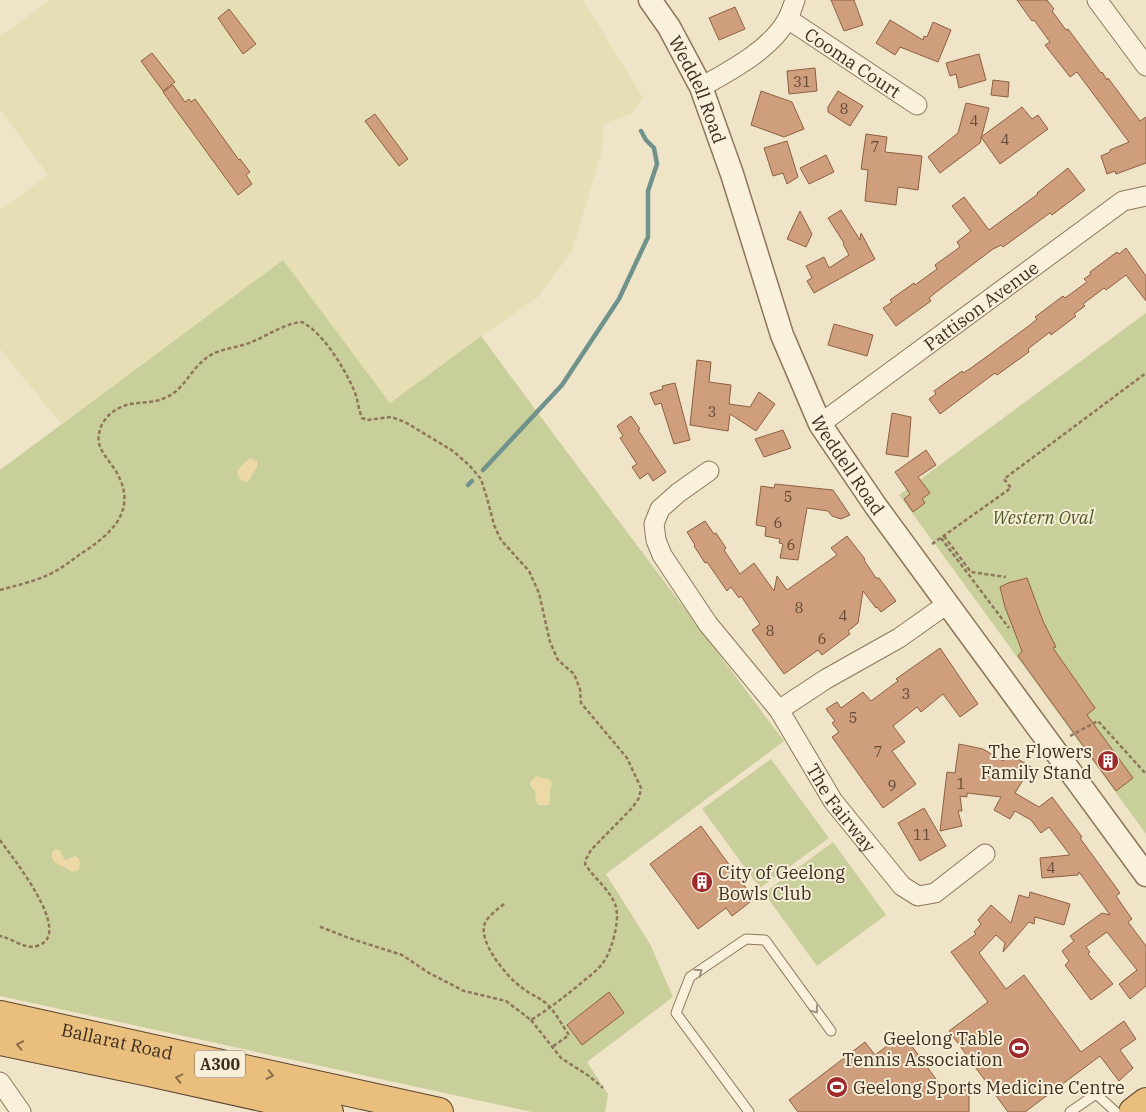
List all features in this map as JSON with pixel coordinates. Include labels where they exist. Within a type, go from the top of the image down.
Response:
[{"type":"highway","name":"Ballarat Road","points":[[0,1015],[440,1112]]},
{"type":"highway","name":"Ballarat Road","points":[[0,1041],[329,1112]]},
{"type":"highway","points":[[1133,1112],[1146,1102]]},
{"type":"street","name":"Weddell Road","points":[[650,0],[669,26],[701,87],[732,174],[782,335],[820,424],[875,505],[1146,875]]},
{"type":"street","points":[[701,87],[751,56],[767,43],[788,19],[795,0]]},
{"type":"street","points":[[1098,0],[1146,66]]},
{"type":"street","name":"Cooma Court","points":[[788,19],[917,106]]},
{"type":"street","name":"Pattison Avenue","points":[[820,424],[1123,200],[1146,196]]},
{"type":"street","name":"The Fairway","points":[[709,471],[678,493],[660,510],[654,524],[656,540],[662,555],[708,624],[779,710],[833,801],[902,886],[918,896],[935,893],[985,854]]},
{"type":"street","points":[[779,710],[826,679],[899,638],[947,604]]},
{"type":"street","points":[[0,1082],[21,1112]]},
{"type":"lane","points":[[749,1112],[676,1013],[690,977],[746,938],[765,940],[831,1031]]},
{"type":"lane","points":[[1070,1112],[1096,1094],[1116,1112]]},
{"type":"path","points":[[0,590],[54,572],[103,538],[118,522],[122,514],[123,489],[119,476],[102,452],[98,440],[100,430],[106,418],[127,404],[166,398],[186,382],[204,359],[214,353],[253,341],[292,323],[302,322],[309,326],[318,334],[338,362],[354,390],[358,410],[362,418],[367,420],[391,417],[405,422],[454,451],[470,465],[481,479],[494,525],[501,540],[529,571],[539,593],[550,642],[558,660],[574,674],[580,689],[581,703],[627,758],[641,788],[639,798],[632,808],[591,850],[586,858],[586,864],[616,905],[616,928],[604,963],[550,1008],[531,1020]]},
{"type":"path","points":[[932,544],[1011,488],[1004,479],[1146,373]]},
{"type":"path","points":[[944,536],[971,572],[1006,577]]},
{"type":"path","points":[[940,538],[1010,628]]},
{"type":"path","points":[[1070,736],[1098,722],[1146,774]]},
{"type":"path","points":[[0,840],[26,876],[42,903],[50,931],[43,943],[29,947],[0,936]]},
{"type":"path","points":[[504,904],[485,923],[483,932],[485,942],[509,976],[521,988],[534,995],[550,1008],[569,1035],[552,1047]]},
{"type":"path","points":[[318,926],[402,956],[428,973],[464,991],[506,1001],[531,1020],[561,1058],[589,1076],[603,1088]]},
{"type":"shaded area","points":[[50,0],[583,0],[643,98],[633,113],[603,124],[602,151],[572,251],[538,297],[390,403],[283,261],[61,424],[0,349],[0,210],[48,175],[0,109],[0,36]]},
{"type":"green space","points":[[283,260],[390,403],[481,336],[784,741],[606,874],[650,944],[673,997],[587,1062],[608,1094],[605,1112],[532,1112],[0,996],[0,470]]},
{"type":"green space","name":"Western Oval","points":[[1146,313],[1146,834],[899,495]]},
{"type":"green space","points":[[771,759],[829,838],[760,888],[702,809]]},
{"type":"green space","points":[[833,842],[886,915],[817,966],[764,893]]},
{"type":"sand","points":[[250,458],[257,461],[257,468],[249,481],[246,482],[240,479],[237,472]]},
{"type":"sand","points":[[536,776],[550,780],[552,783],[548,805],[539,805],[536,801],[535,791],[530,782]]},
{"type":"sand","points":[[55,849],[60,850],[66,860],[75,856],[78,858],[81,864],[78,871],[71,872],[55,863],[52,852]]},
{"type":"building","points":[[831,0],[854,0],[863,25],[844,31]]},
{"type":"building","points":[[1017,0],[1047,0],[1054,9],[1052,11],[1066,30],[1068,29],[1107,80],[1108,78],[1140,121],[1146,117],[1146,163],[1116,174],[1115,171],[1107,174],[1101,156],[1129,142],[1077,72],[1070,77],[1045,45],[1050,42]]},
{"type":"building","points":[[735,7],[745,29],[719,40],[709,18]]},
{"type":"building","points":[[229,9],[256,44],[243,54],[218,18]]},
{"type":"building","points":[[890,20],[923,40],[924,36],[927,37],[933,22],[951,30],[938,62],[900,47],[895,55],[876,43]]},
{"type":"building","points":[[152,53],[175,82],[163,91],[141,61]]},
{"type":"building","points":[[979,54],[986,80],[959,88],[956,74],[950,76],[946,63]]},
{"type":"building","points":[[815,68],[817,91],[789,94],[787,71]]},
{"type":"building","points":[[993,80],[1009,82],[1008,97],[991,95]]},
{"type":"building","points":[[173,85],[185,102],[189,99],[191,102],[195,99],[239,160],[250,172],[246,175],[252,184],[238,195],[163,92]]},
{"type":"building","points":[[761,91],[792,102],[804,129],[784,137],[751,125]]},
{"type":"building","points":[[838,91],[863,106],[850,126],[828,112],[828,107]]},
{"type":"building","points":[[966,103],[989,108],[980,143],[940,173],[928,157],[958,133]]},
{"type":"building","points":[[1022,107],[1032,119],[1038,115],[1048,129],[1000,164],[981,137]]},
{"type":"building","points":[[375,114],[408,159],[399,166],[365,121]]},
{"type":"building","points":[[866,134],[887,137],[885,152],[922,156],[918,190],[898,187],[896,205],[865,201],[868,170],[861,169]]},
{"type":"building","points":[[787,141],[798,177],[787,184],[783,173],[773,176],[764,148]]},
{"type":"building","points":[[826,155],[834,172],[809,184],[800,168]]},
{"type":"building","points":[[1068,168],[1085,190],[1052,215],[1050,213],[1003,247],[1001,245],[993,249],[929,298],[931,301],[896,326],[883,308],[892,302],[890,300],[937,269],[935,265],[960,247],[957,242],[971,231],[952,206],[964,197],[989,230],[1038,194]]},
{"type":"building","points":[[841,210],[860,240],[861,233],[875,259],[814,293],[807,281],[812,278],[806,266],[824,257],[829,268],[849,255],[844,243],[828,218]]},
{"type":"building","points":[[800,211],[812,234],[806,247],[787,239]]},
{"type":"building","points":[[1126,248],[1146,276],[1146,301],[1126,275],[1106,290],[1104,288],[1083,304],[1085,306],[1074,314],[1076,316],[1051,335],[1050,332],[1028,349],[1029,352],[997,375],[995,373],[940,414],[929,399],[936,394],[934,391],[962,371],[963,373],[971,368],[1030,325],[1037,319],[1035,317],[1063,296],[1065,298],[1087,282],[1084,279],[1091,274],[1090,272],[1117,252],[1119,254]]},
{"type":"building","points":[[834,324],[873,335],[867,356],[828,345]]},
{"type":"building","points":[[697,360],[711,362],[709,382],[731,385],[729,404],[750,407],[759,392],[775,404],[756,431],[730,414],[728,431],[690,425]]},
{"type":"building","points":[[675,383],[690,440],[674,444],[661,403],[655,405],[650,393],[663,389],[662,386]]},
{"type":"building","points":[[892,413],[911,417],[908,457],[886,454]]},
{"type":"building","points":[[631,416],[666,472],[653,481],[648,473],[640,479],[632,467],[637,464],[620,438],[623,436],[617,426]]},
{"type":"building","points":[[783,430],[791,448],[764,457],[755,439]]},
{"type":"building","points":[[926,450],[936,465],[918,477],[930,493],[922,499],[925,503],[913,512],[904,499],[910,494],[895,472]]},
{"type":"building","points":[[775,484],[833,490],[850,515],[841,519],[832,516],[828,511],[807,508],[798,560],[780,558],[783,544],[779,543],[780,539],[765,536],[766,527],[756,525],[761,486],[774,488]]},
{"type":"building","points":[[705,521],[726,548],[724,550],[740,574],[754,563],[774,591],[777,576],[787,590],[837,555],[831,548],[847,536],[865,559],[876,578],[879,578],[896,601],[881,612],[863,591],[858,623],[848,631],[850,634],[822,655],[818,650],[784,674],[752,630],[760,624],[741,596],[739,598],[731,587],[727,591],[694,546],[687,532]]},
{"type":"building","points":[[1027,578],[1043,621],[1056,647],[1053,648],[1095,708],[1087,715],[1133,778],[1116,791],[1018,656],[1022,651],[1005,607],[1000,587]]},
{"type":"building","points":[[940,648],[978,704],[960,717],[943,694],[921,712],[917,707],[893,726],[905,742],[892,751],[916,784],[883,808],[832,737],[839,732],[832,723],[835,721],[826,709],[837,702],[841,708],[863,692],[871,701],[898,681],[896,679]]},
{"type":"building","points":[[959,744],[983,749],[1003,761],[1008,753],[1031,767],[1015,793],[1039,807],[1052,797],[1120,893],[1116,896],[1132,919],[1128,922],[1146,946],[1146,986],[1130,999],[1119,984],[1137,970],[1107,932],[1086,947],[1090,952],[1088,954],[1113,984],[1091,1000],[1065,965],[1069,961],[1062,951],[1074,941],[1070,936],[1102,913],[1110,915],[1079,872],[1078,875],[1042,878],[1040,858],[1070,855],[1049,827],[1041,833],[1031,820],[1015,811],[1010,819],[994,810],[1001,797],[967,793],[967,797],[960,796],[962,811],[958,811],[962,826],[940,831],[947,772],[955,773]]},
{"type":"building","points":[[924,808],[946,846],[920,861],[898,823]]},
{"type":"building","name":"City of Geelong Bowls Club","points":[[701,826],[754,899],[732,916],[726,908],[698,929],[650,864]]},
{"type":"building","name":"Geelong Table Tennis Association","points":[[1030,892],[1070,904],[1064,925],[1035,917],[1034,924],[1029,922],[1003,952],[1005,943],[996,935],[979,953],[1006,989],[1024,975],[1081,1052],[1124,1021],[1136,1039],[1120,1050],[1133,1068],[1119,1081],[1100,1056],[1025,1112],[1008,1112],[949,1031],[988,1002],[951,952],[976,934],[974,932],[981,924],[978,920],[991,905],[1011,923],[1019,895],[1029,898]]},
{"type":"building","points":[[609,992],[624,1013],[582,1045],[567,1025]]},
{"type":"building","points":[[903,1034],[941,1086],[969,1086],[969,1112],[798,1112],[789,1100],[865,1042],[875,1055]]},
{"type":"waterway","points":[[483,470],[562,385],[619,299],[648,237],[648,191],[657,164],[654,148],[641,131]]},
{"type":"waterway","points":[[468,485],[472,481]]},
{"type":"place","name":"The Flowers Family Stand","points":[[1108,761]]},
{"type":"place","name":"City of Geelong Bowls Club","points":[[702,882]]},
{"type":"place","name":"Geelong Table Tennis Association","points":[[1019,1048]]},
{"type":"place","name":"Geelong Sports Medicine Centre","points":[[837,1087]]}]
